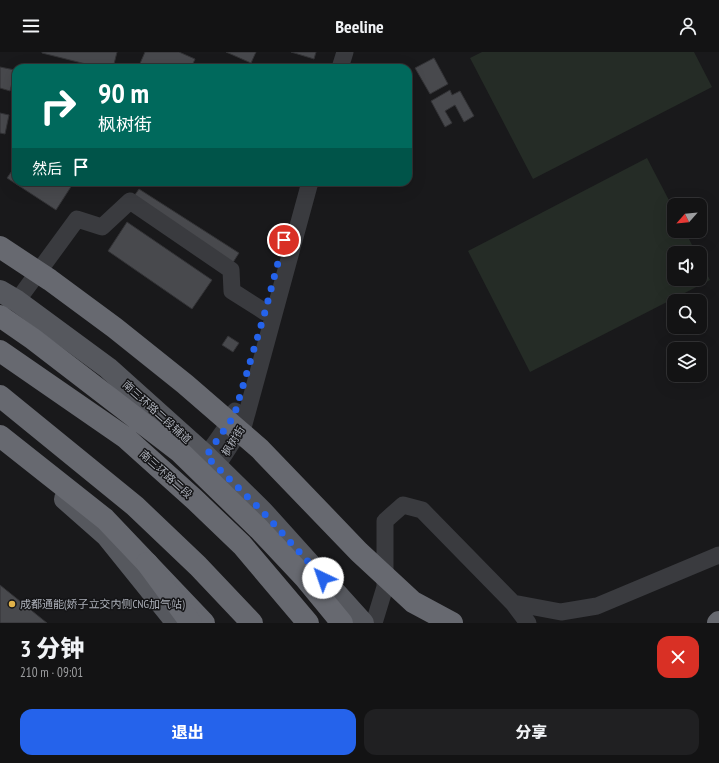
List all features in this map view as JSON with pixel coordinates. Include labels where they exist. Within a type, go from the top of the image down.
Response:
[{"type":"highway","points":[[0,247],[50,280],[115,328],[185,384],[260,449],[359,552],[413,602],[452,623]]},
{"type":"highway","points":[[0,316],[180,452],[259,529],[304,578],[342,623]]},
{"type":"highway","name":"南三环路二段","points":[[0,351],[126,438],[194,499],[242,545],[308,623]]},
{"type":"highway","points":[[0,396],[135,506],[198,566],[247,620]]},
{"type":"highway","points":[[0,436],[105,519],[204,623]]},
{"type":"highway","points":[[147,563],[191,623]]},
{"type":"main road","name":"南三环路二段辅道","points":[[8,296],[108,368],[212,461],[262,511],[363,623]]},
{"type":"main road","points":[[0,447],[40,478],[107,536],[177,623]]},
{"type":"street","points":[[330,64],[333,52]]},
{"type":"street","points":[[341,64],[345,52]]},
{"type":"street","name":"枫树街","points":[[212,461],[234,416],[265,312],[298,186]]},
{"type":"street","name":"枫树街","points":[[212,461],[244,424],[309,186]]},
{"type":"street","points":[[8,296],[77,219],[102,227],[130,201],[231,270],[232,291],[265,312]]},
{"type":"street","points":[[374,623],[385,587],[384,520],[403,505],[422,510],[513,603],[528,623]]},
{"type":"street","points":[[107,536],[194,623]]},
{"type":"street","points":[[513,603],[561,612],[597,606],[719,555]]},
{"type":"shaded area","points":[[482,52],[694,52],[712,87],[533,179],[470,58]]},
{"type":"shaded area","points":[[647,158],[668,198],[667,238],[688,238],[692,246],[667,246],[667,286],[698,286],[683,294],[667,294],[667,302],[530,372],[468,251]]},
{"type":"shaded area","points":[[707,274],[710,280],[707,282]]},
{"type":"building","points":[[117,52],[114,64],[86,64],[42,53]]},
{"type":"building","points":[[145,52],[179,52],[195,59],[193,64],[140,64]]},
{"type":"building","points":[[226,52],[256,52],[251,63]]},
{"type":"building","points":[[291,52],[316,52],[314,59]]},
{"type":"building","points":[[434,58],[448,84],[430,94],[415,68]]},
{"type":"building","points":[[0,67],[12,69],[12,83],[10,91],[0,88]]},
{"type":"building","points":[[450,90],[452,95],[460,91],[474,116],[464,122],[455,105],[445,111],[452,123],[445,127],[431,101]]},
{"type":"building","points":[[0,113],[9,115],[5,134],[0,133]]},
{"type":"building","points":[[12,171],[12,181],[7,178]]},
{"type":"building","points":[[19,186],[71,186],[56,210]]},
{"type":"building","points":[[139,189],[239,253],[232,264],[132,199]]},
{"type":"building","points":[[127,222],[212,280],[192,309],[108,251]]},
{"type":"building","points":[[228,336],[239,343],[233,352],[222,345]]},
{"type":"building","name":"成都通能(娇子立交内侧CNG加气站)","points":[[0,585],[47,623],[0,623]]},
{"type":"place","name":"成都通能(娇子立交内侧CNG加气站)","points":[[12,604]]},
{"type":"route","points":[[284,240],[265,312],[234,416],[206,456],[262,511],[323,578]]}]
